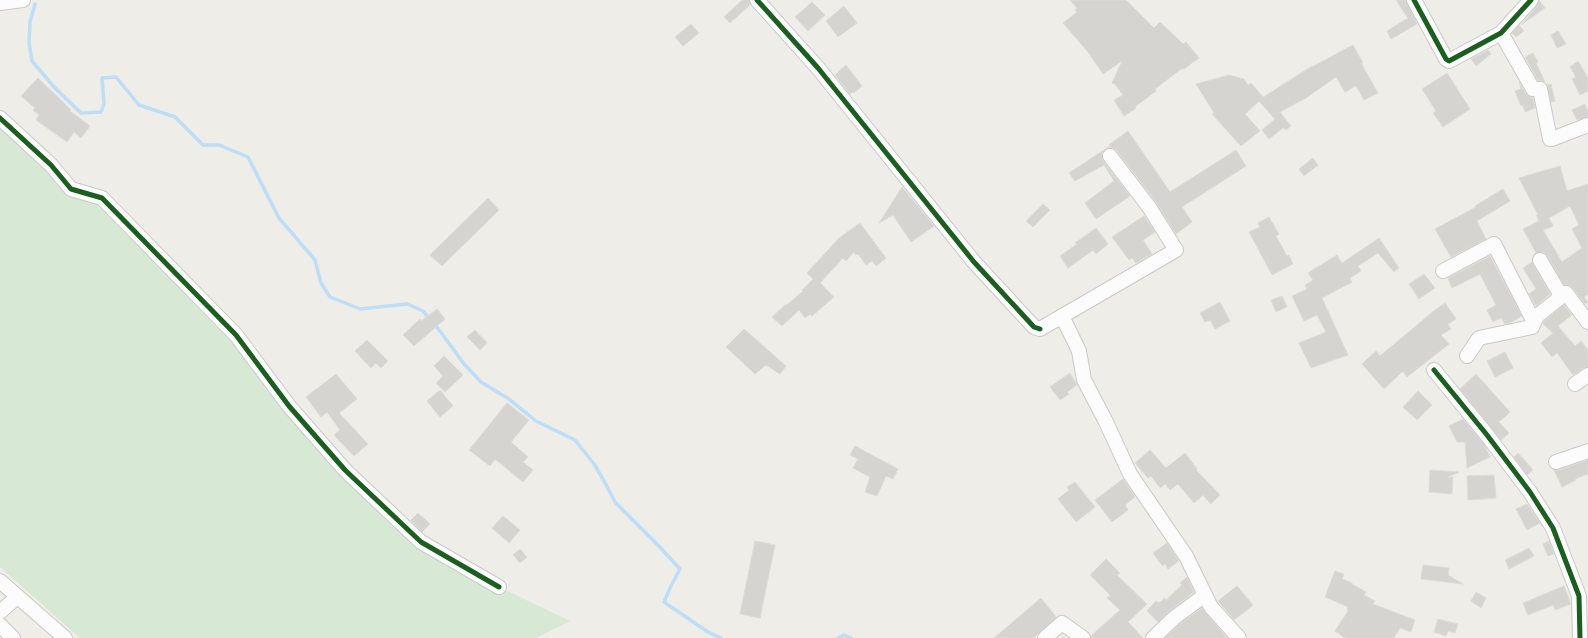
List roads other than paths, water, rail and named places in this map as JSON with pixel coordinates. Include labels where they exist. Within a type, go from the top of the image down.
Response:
[{"type":"street","points":[[0,3],[23,0]]},
{"type":"street","points":[[758,0],[818,68],[974,262],[1034,327],[1040,329],[1176,250],[1149,207],[1110,156]]},
{"type":"street","points":[[1414,0],[1446,59],[1449,61],[1501,33],[1531,0]]},
{"type":"street","points":[[1501,33],[1533,88],[1540,89],[1550,139],[1588,125]]},
{"type":"street","points":[[0,118],[51,165],[71,189],[102,198],[236,335],[289,406],[345,470],[410,532],[421,542],[499,587]]},
{"type":"street","points":[[1444,271],[1494,244],[1534,322]]},
{"type":"street","points":[[1540,260],[1560,294],[1566,293]]},
{"type":"street","points":[[1566,293],[1588,322]]},
{"type":"street","points":[[1467,356],[1479,338],[1532,327],[1536,316],[1566,293]]},
{"type":"street","points":[[1062,316],[1079,351],[1084,380],[1106,422],[1130,474],[1186,556],[1211,607],[1238,638]]},
{"type":"street","points":[[1434,370],[1530,492],[1553,528],[1583,594],[1580,638]]},
{"type":"street","points":[[1576,384],[1588,375]]},
{"type":"street","points":[[1556,462],[1588,451]]},
{"type":"street","points":[[2,586],[65,638]]},
{"type":"street","points":[[1153,638],[1174,618],[1205,595]]},
{"type":"street","points":[[0,612],[17,597]]},
{"type":"street","points":[[1045,638],[1062,623],[1083,638]]},
{"type":"street","points":[[0,624],[13,638]]},
{"type":"waterway","points":[[35,4],[30,22],[29,42],[32,61],[55,88],[81,113],[101,112],[104,104],[102,78],[116,77],[139,105],[175,117],[203,145],[219,145],[248,157],[279,218],[315,260],[321,283],[330,297],[360,309],[407,304],[423,311],[440,331],[464,364],[481,382],[509,399],[536,421],[575,440],[594,464],[615,502],[680,569],[664,602],[708,632],[721,638]]},
{"type":"waterway","points":[[838,638],[844,635],[851,638]]}]
